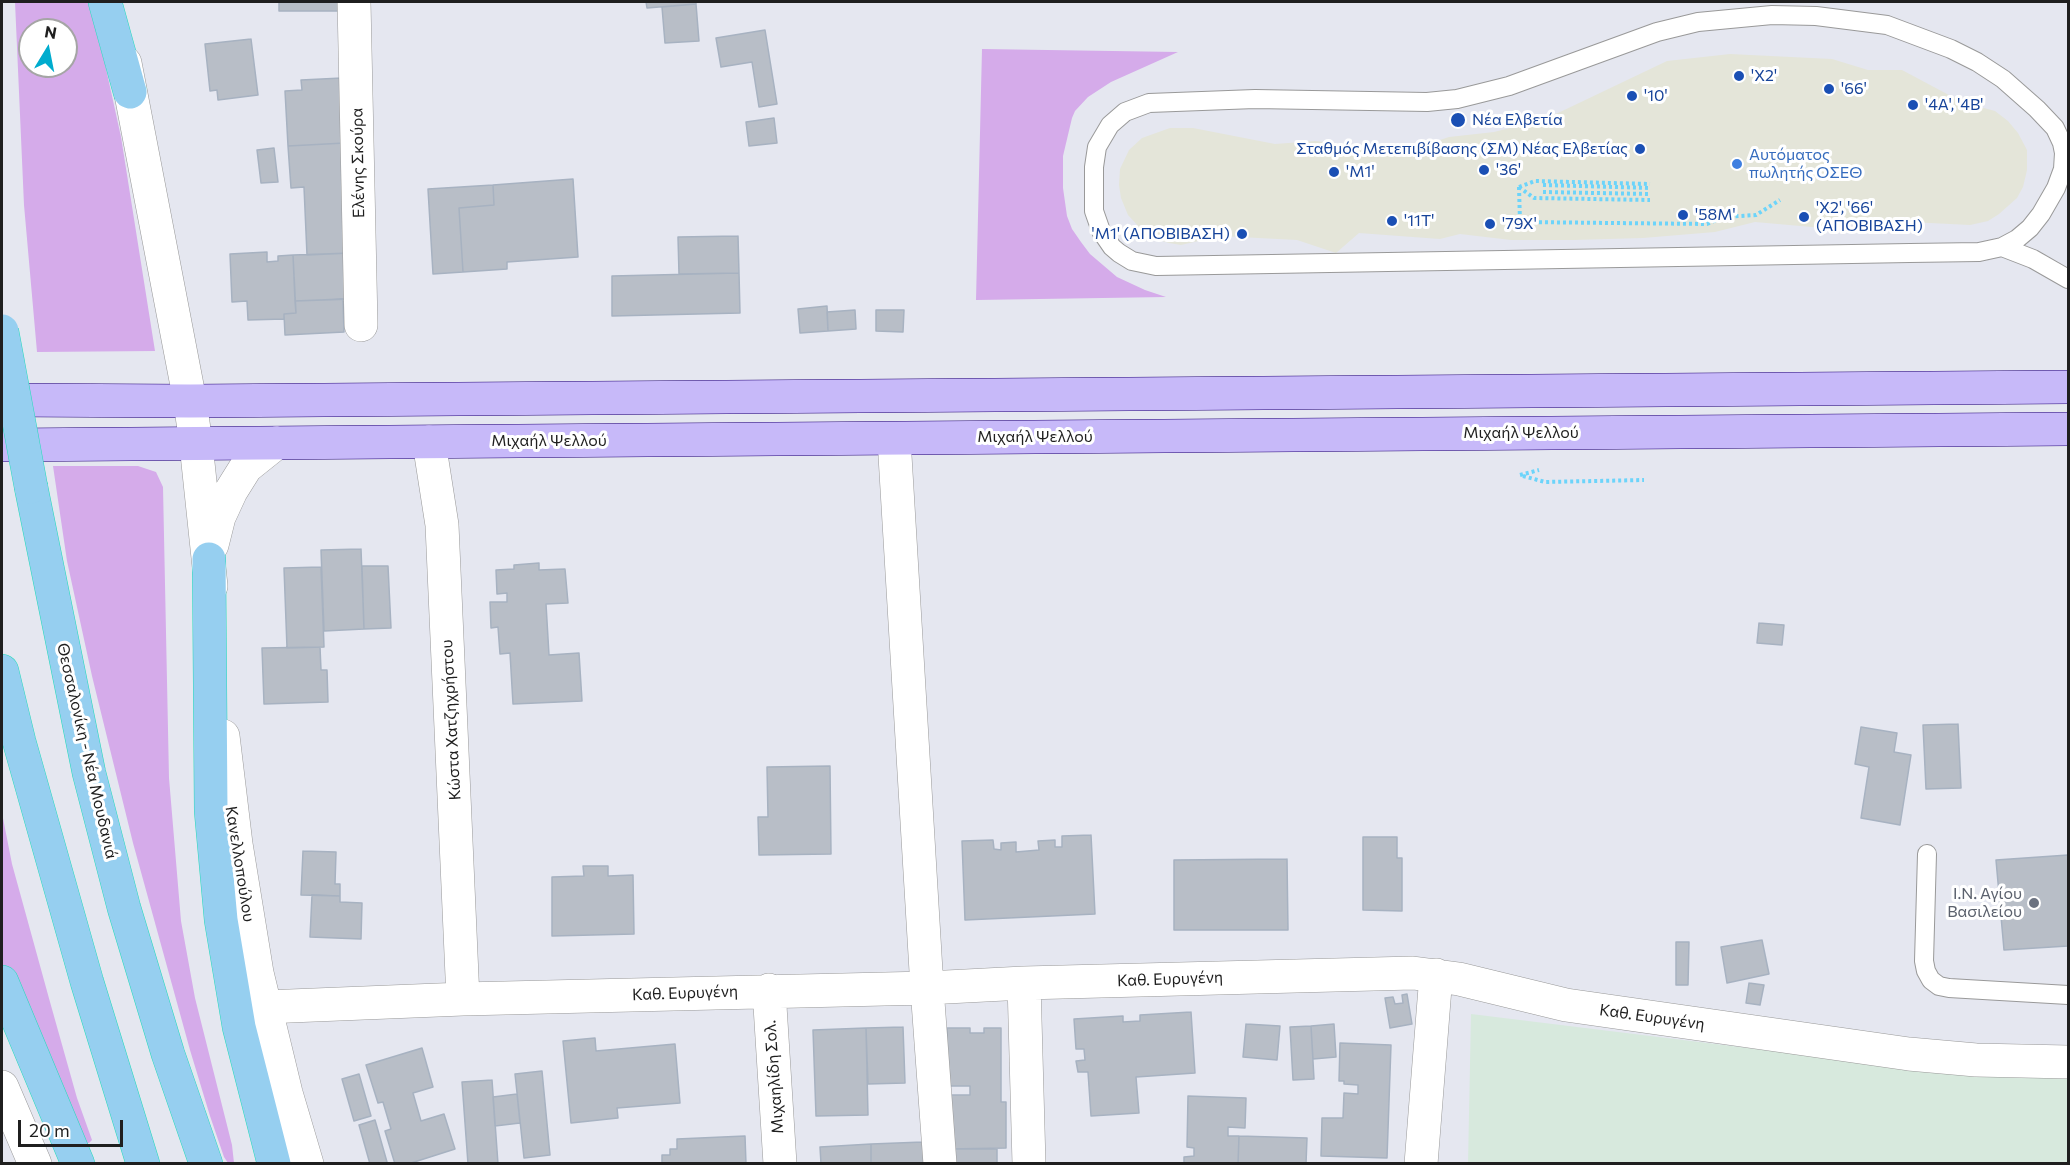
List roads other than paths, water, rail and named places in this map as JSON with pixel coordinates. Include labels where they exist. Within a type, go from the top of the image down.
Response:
[{"type":"highway","points":[[105,2],[130,92]]},
{"type":"highway","name":"Θεσσαλονίκη - Νέα Μουδανιά","points":[[2,331],[89,773],[124,908],[168,1054],[206,1164]]},
{"type":"highway","points":[[209,559],[211,811],[221,920],[239,1027],[274,1164]]},
{"type":"highway","points":[[2,671],[19,741],[84,971],[143,1164]]},
{"type":"highway","points":[[2,982],[78,1164]]},
{"type":"main road","points":[[2,400],[190,401],[2068,387]]},
{"type":"main road","name":"Μιχαήλ Ψελλού","points":[[2,445],[2068,429]]},
{"type":"street","name":"Κανελλοπούλου","points":[[115,2],[130,92],[190,401],[209,559],[226,772],[257,974],[286,1093],[307,1164]]},
{"type":"street","name":"Ελένης Σκούρα","points":[[354,2],[361,325]]},
{"type":"street","points":[[894,439],[927,988],[940,1164]]},
{"type":"street","name":"Κώστα Χατζηχρήστου","points":[[429,442],[442,525],[463,999]]},
{"type":"street","points":[[209,559],[219,517],[231,491],[246,467],[276,443]]},
{"type":"street","name":"Καθ. Ευρυγένη","points":[[265,1007],[463,999],[927,988],[1024,983],[1389,973],[1436,975],[1566,1005],[1909,1054],[1977,1060],[2068,1062]]},
{"type":"street","points":[[1422,1164],[1436,975]]},
{"type":"street","points":[[1024,983],[1029,1164]]},
{"type":"street","name":"Μιχαηλίδη Σολ.","points":[[769,990],[780,1164]]},
{"type":"street","points":[[2,1087],[35,1164]]},
{"type":"lane","points":[[1772,15],[1816,15],[1887,25],[1951,49],[2003,79],[2055,128],[2065,145],[2063,169],[2056,188],[2030,228],[2017,239],[1988,251],[1156,266],[1132,261],[1112,247],[1101,231],[1094,211],[1094,167],[1097,147],[1110,125],[1125,112],[1149,103],[1243,99],[1427,102],[1457,99],[1509,86],[1657,32],[1698,22],[1772,15]]},
{"type":"lane","points":[[2002,247],[2026,256],[2068,279]]},
{"type":"lane","points":[[1927,854],[1924,961],[1931,980],[1939,986],[1949,988],[2068,995]]},
{"type":"place","name":"'Χ2'","points":[[1739,76]]},
{"type":"place","name":"'66'","points":[[1829,89]]},
{"type":"place","name":"'10'","points":[[1632,96]]},
{"type":"place","name":"'4Α', '4Β'","points":[[1913,105]]},
{"type":"place","name":"Νέα Ελβετία","points":[[1458,120]]},
{"type":"place","name":"Σταθμός Μετεπιβίβασης (ΣΜ) Νέας Ελβετίας","points":[[1640,149]]},
{"type":"place","name":"Αυτόματος πωλητής ΟΣΕΘ","points":[[1737,164]]},
{"type":"place","name":"'36'","points":[[1484,170]]},
{"type":"place","name":"'Μ1'","points":[[1334,172]]},
{"type":"place","name":"'58Μ'","points":[[1683,215]]},
{"type":"place","name":"'Χ2', '66' (ΑΠΟΒΙΒΑΣΗ)","points":[[1804,217]]},
{"type":"place","name":"'11Τ'","points":[[1392,221]]},
{"type":"place","name":"'79Χ'","points":[[1490,224]]},
{"type":"place","name":"'Μ1' (ΑΠΟΒΙΒΑΣΗ)","points":[[1242,234]]},
{"type":"place","name":"Ι.Ν. Αγίου Βασιλείου","points":[[2034,903]]}]
